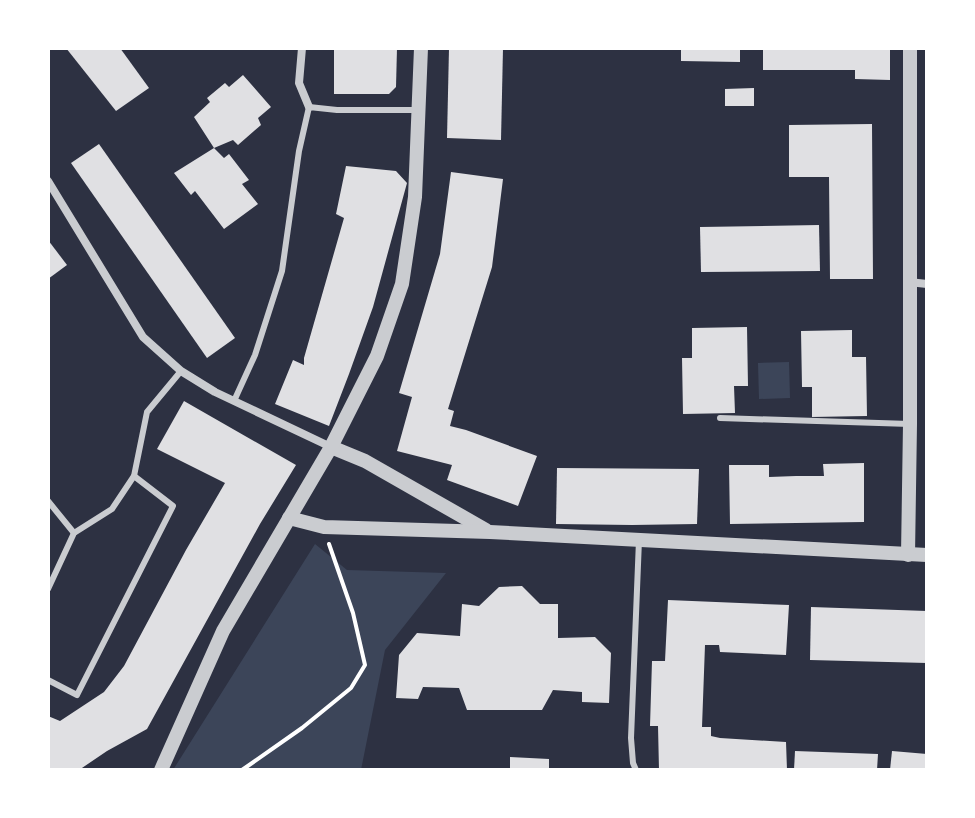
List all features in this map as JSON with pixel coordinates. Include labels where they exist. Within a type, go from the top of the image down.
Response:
[{"type":"street","points":[[302,48],[299,83],[309,107]]},
{"type":"street","points":[[161,770],[223,631],[331,447],[377,356],[402,284],[415,197],[421,48]]},
{"type":"street","points":[[908,555],[910,48]]},
{"type":"street","points":[[48,181],[143,337],[181,371],[215,392],[365,461],[490,532]]},
{"type":"street","points":[[909,282],[927,284]]},
{"type":"street","points":[[289,518],[324,527],[490,532],[927,555]]},
{"type":"lane","points":[[234,401],[255,355],[282,271],[299,151],[309,107],[418,110]]},
{"type":"lane","points":[[48,589],[74,533],[112,509],[134,476],[147,412],[181,371]]},
{"type":"lane","points":[[720,418],[910,424]]},
{"type":"lane","points":[[48,680],[77,695],[173,506],[134,476]]},
{"type":"lane","points":[[48,501],[74,533]]},
{"type":"lane","points":[[636,770],[631,738],[639,540]]},
{"type":"path","points":[[242,770],[302,728],[351,688],[365,665],[353,613],[324,527]]},
{"type":"shaded area","points":[[789,362],[790,398],[759,399],[758,363]]},
{"type":"shaded area","points":[[315,544],[347,570],[446,573],[385,650],[361,770],[173,770]]},
{"type":"building","points":[[66,48],[120,48],[149,88],[116,111]]},
{"type":"building","points":[[397,48],[396,87],[389,94],[334,94],[334,49]]},
{"type":"building","points":[[449,48],[503,48],[501,140],[447,138]]},
{"type":"building","points":[[681,48],[740,48],[740,62],[681,61]]},
{"type":"building","points":[[763,48],[890,48],[890,80],[855,79],[855,70],[763,70]]},
{"type":"building","points":[[243,75],[271,107],[258,118],[261,125],[238,145],[233,140],[214,148],[194,117],[210,102],[207,98],[225,83],[229,87]]},
{"type":"building","points":[[754,88],[754,106],[725,106],[725,89]]},
{"type":"building","points":[[872,124],[873,279],[830,279],[829,177],[789,177],[789,125]]},
{"type":"building","points":[[99,144],[235,338],[207,358],[71,163]]},
{"type":"building","points":[[214,148],[224,158],[229,154],[249,180],[242,184],[258,204],[224,229],[195,191],[191,195],[174,173]]},
{"type":"building","points":[[346,166],[396,171],[407,183],[373,307],[329,426],[275,404],[293,360],[304,365],[344,218],[336,214]]},
{"type":"building","points":[[451,172],[503,179],[492,267],[448,409],[454,411],[450,426],[537,456],[518,506],[447,480],[452,465],[397,451],[412,397],[399,393],[440,254]]},
{"type":"building","points":[[819,225],[820,271],[701,272],[700,227]]},
{"type":"building","points":[[48,240],[67,265],[48,279]]},
{"type":"building","points":[[747,327],[748,386],[734,386],[735,413],[683,414],[682,358],[692,358],[692,328]]},
{"type":"building","points":[[852,330],[852,357],[866,357],[867,416],[812,417],[812,387],[802,387],[801,331]]},
{"type":"building","points":[[184,401],[296,465],[147,729],[79,770],[48,770],[48,716],[60,721],[104,692],[124,666],[225,483],[157,449]]},
{"type":"building","points":[[864,463],[864,522],[730,524],[729,465],[769,465],[769,477],[824,476],[823,464]]},
{"type":"building","points":[[557,468],[699,469],[697,524],[556,524]]},
{"type":"building","points":[[522,586],[540,604],[558,604],[558,638],[595,637],[611,653],[609,703],[582,702],[582,692],[553,690],[542,710],[467,710],[459,688],[423,687],[418,699],[396,698],[399,655],[417,633],[460,636],[462,604],[479,606],[499,587]]},
{"type":"building","points":[[668,600],[789,605],[786,655],[720,652],[719,645],[705,645],[702,727],[711,727],[711,736],[720,738],[786,742],[787,770],[659,770],[658,726],[650,726],[652,661],[665,661]]},
{"type":"building","points":[[811,607],[927,611],[927,663],[810,660]]},
{"type":"building","points":[[795,751],[878,754],[877,770],[794,770]]},
{"type":"building","points":[[892,751],[927,754],[927,770],[890,770]]},
{"type":"building","points":[[510,757],[549,759],[549,770],[510,770]]}]
